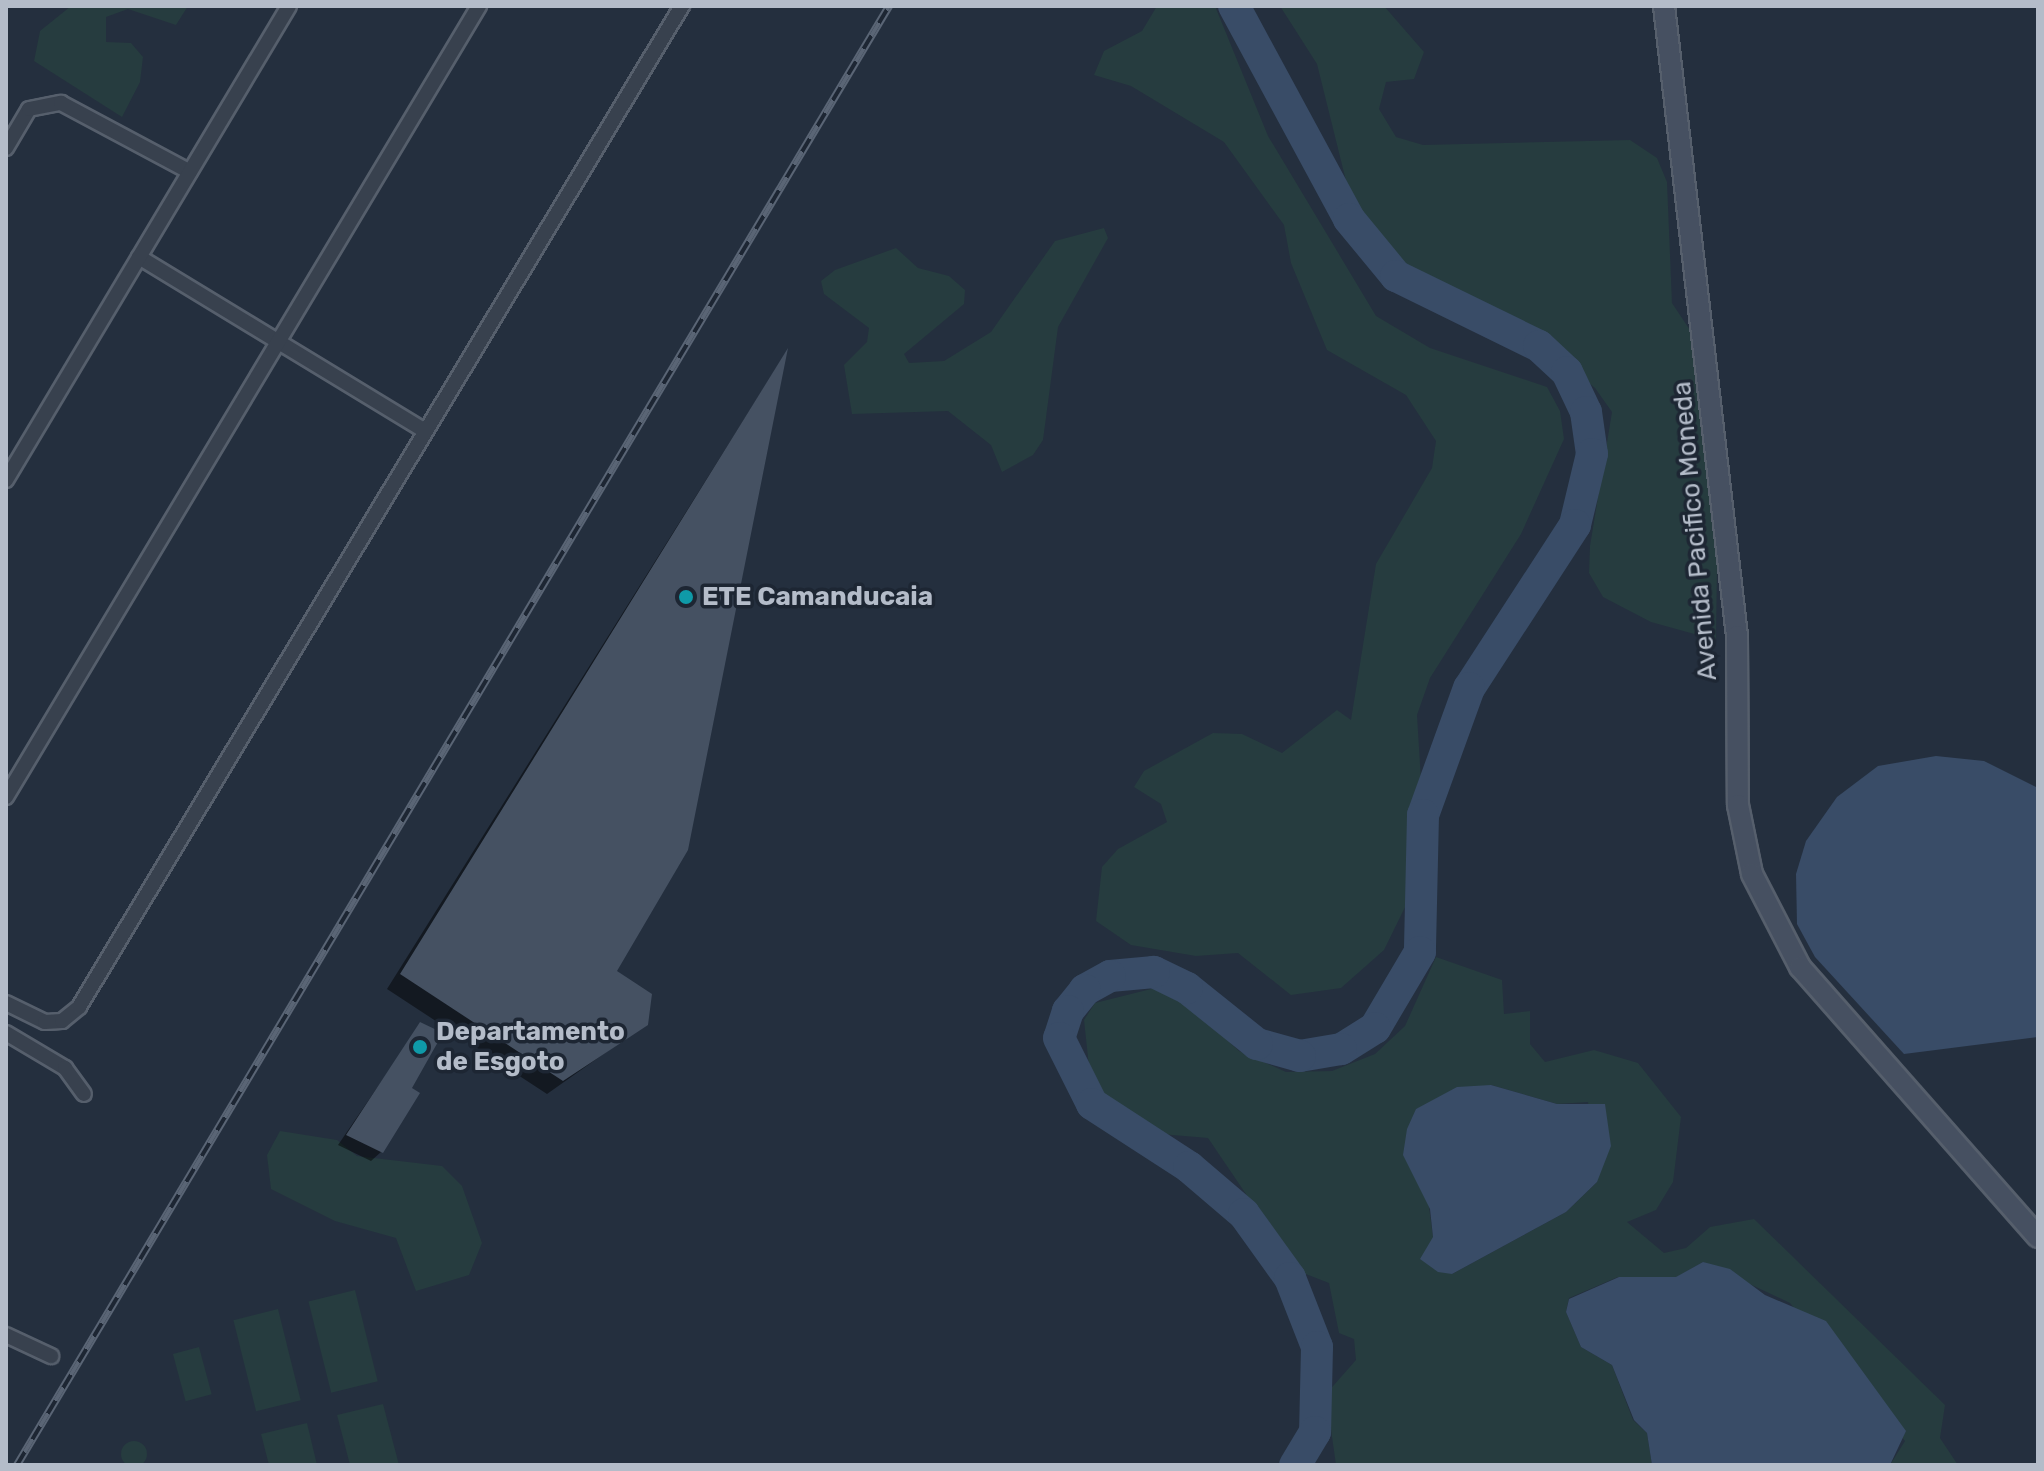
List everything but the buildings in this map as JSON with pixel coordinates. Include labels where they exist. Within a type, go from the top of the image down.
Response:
[{"type":"street","points":[[6,480],[289,6]]},
{"type":"street","points":[[6,797],[282,343],[479,6]]},
{"type":"street","points":[[6,1003],[45,1022],[79,1007],[423,430],[682,6]]},
{"type":"street","name":"Avenida Pacifico Moneda","points":[[1664,6],[1737,636],[1737,793],[1752,874],[1800,967],[2038,1237]]},
{"type":"street","points":[[6,148],[29,109],[61,103],[190,172]]},
{"type":"street","points":[[139,257],[423,430]]},
{"type":"street","points":[[6,1033],[65,1068],[84,1094]]},
{"type":"street","points":[[6,1335],[51,1356]]},
{"type":"green space","points":[[71,6],[188,6],[176,25],[128,9],[106,17],[106,42],[131,43],[143,57],[140,82],[122,117],[34,61],[40,31]]},
{"type":"green space","points":[[1157,6],[1215,6],[1268,136],[1376,316],[1430,348],[1547,387],[1560,411],[1564,439],[1521,534],[1430,678],[1417,715],[1423,813],[1409,899],[1384,950],[1341,988],[1291,995],[1238,953],[1196,956],[1131,945],[1096,921],[1102,867],[1118,849],[1167,822],[1161,804],[1134,787],[1144,771],[1213,733],[1242,734],[1282,753],[1337,710],[1351,720],[1376,564],[1432,468],[1436,441],[1406,395],[1327,350],[1291,263],[1284,225],[1224,142],[1131,86],[1094,75],[1104,51],[1142,31]]},
{"type":"green space","points":[[1280,6],[1384,6],[1424,52],[1414,79],[1386,82],[1379,109],[1396,137],[1423,145],[1630,140],[1657,158],[1667,182],[1672,303],[1702,348],[1718,489],[1716,640],[1651,622],[1603,597],[1589,573],[1590,546],[1612,412],[1595,388],[1507,314],[1407,268],[1353,209],[1317,64]]},
{"type":"green space","points":[[1104,228],[1108,238],[1058,327],[1043,440],[1033,455],[1002,472],[991,445],[948,411],[852,414],[844,365],[867,342],[869,328],[824,294],[821,281],[835,270],[896,248],[918,268],[949,276],[965,290],[964,304],[904,354],[909,363],[944,361],[991,332],[1055,241]]},
{"type":"green space","points":[[1436,957],[1502,980],[1504,1014],[1530,1011],[1530,1044],[1545,1062],[1594,1050],[1638,1063],[1681,1117],[1673,1182],[1656,1210],[1627,1222],[1664,1253],[1686,1248],[1710,1227],[1754,1219],[1945,1405],[1940,1438],[1958,1465],[1890,1465],[1905,1441],[1790,1303],[1703,1262],[1677,1277],[1618,1277],[1569,1298],[1566,1312],[1581,1347],[1612,1365],[1633,1420],[1647,1433],[1652,1465],[1336,1465],[1326,1394],[1356,1360],[1354,1339],[1339,1333],[1329,1283],[1298,1271],[1208,1138],[1137,1132],[1115,1114],[1091,1085],[1084,1020],[1095,1003],[1155,988],[1177,994],[1239,1051],[1286,1072],[1332,1071],[1375,1054],[1405,1026]],"holes":[[[1491,1085],[1557,1104],[1588,1102],[1597,1182],[1566,1212],[1452,1274],[1433,1237],[1416,1109]]]},
{"type":"green space","points":[[280,1131],[337,1140],[357,1156],[442,1166],[462,1186],[482,1243],[469,1275],[416,1291],[396,1238],[335,1221],[271,1189],[267,1155]]},
{"type":"green space","points":[[355,1290],[378,1381],[331,1393],[308,1302]]},
{"type":"green space","points":[[278,1309],[301,1400],[256,1411],[233,1320]]},
{"type":"green space","points":[[199,1347],[212,1394],[186,1401],[173,1354]]},
{"type":"green space","points":[[383,1404],[399,1465],[350,1465],[337,1415]]},
{"type":"green space","points":[[307,1423],[317,1465],[269,1465],[261,1434]]},
{"type":"green space","points":[[134,1441],[143,1445],[147,1454],[143,1463],[134,1467],[125,1463],[121,1454],[125,1445]]},
{"type":"water","points":[[1936,756],[1984,761],[2038,788],[2038,1037],[1904,1054],[1815,957],[1797,924],[1796,874],[1806,841],[1837,797],[1878,766]]},
{"type":"water","points":[[1491,1085],[1557,1104],[1605,1104],[1611,1146],[1597,1182],[1566,1212],[1452,1274],[1438,1272],[1420,1259],[1433,1237],[1430,1209],[1403,1155],[1407,1129],[1416,1109],[1457,1087]]},
{"type":"water","points":[[1703,1262],[1730,1269],[1765,1295],[1826,1321],[1906,1431],[1890,1465],[1652,1465],[1647,1433],[1634,1420],[1612,1365],[1581,1347],[1566,1312],[1569,1299],[1619,1277],[1676,1277]]},
{"type":"waterway","points":[[1234,6],[1349,219],[1396,276],[1539,346],[1567,372],[1586,412],[1592,454],[1575,525],[1469,688],[1423,815],[1420,952],[1375,1028],[1341,1049],[1300,1056],[1257,1044],[1187,988],[1154,972],[1110,976],[1085,990],[1068,1011],[1059,1038],[1092,1104],[1189,1167],[1244,1214],[1290,1278],[1317,1347],[1315,1432],[1295,1465]]},
{"type":"railway","points":[[17,1465],[889,6]]},
{"type":"place","name":"ETE Camanducaia","points":[[686,597]]},
{"type":"place","name":"Departamento de Esgoto","points":[[420,1047]]}]
